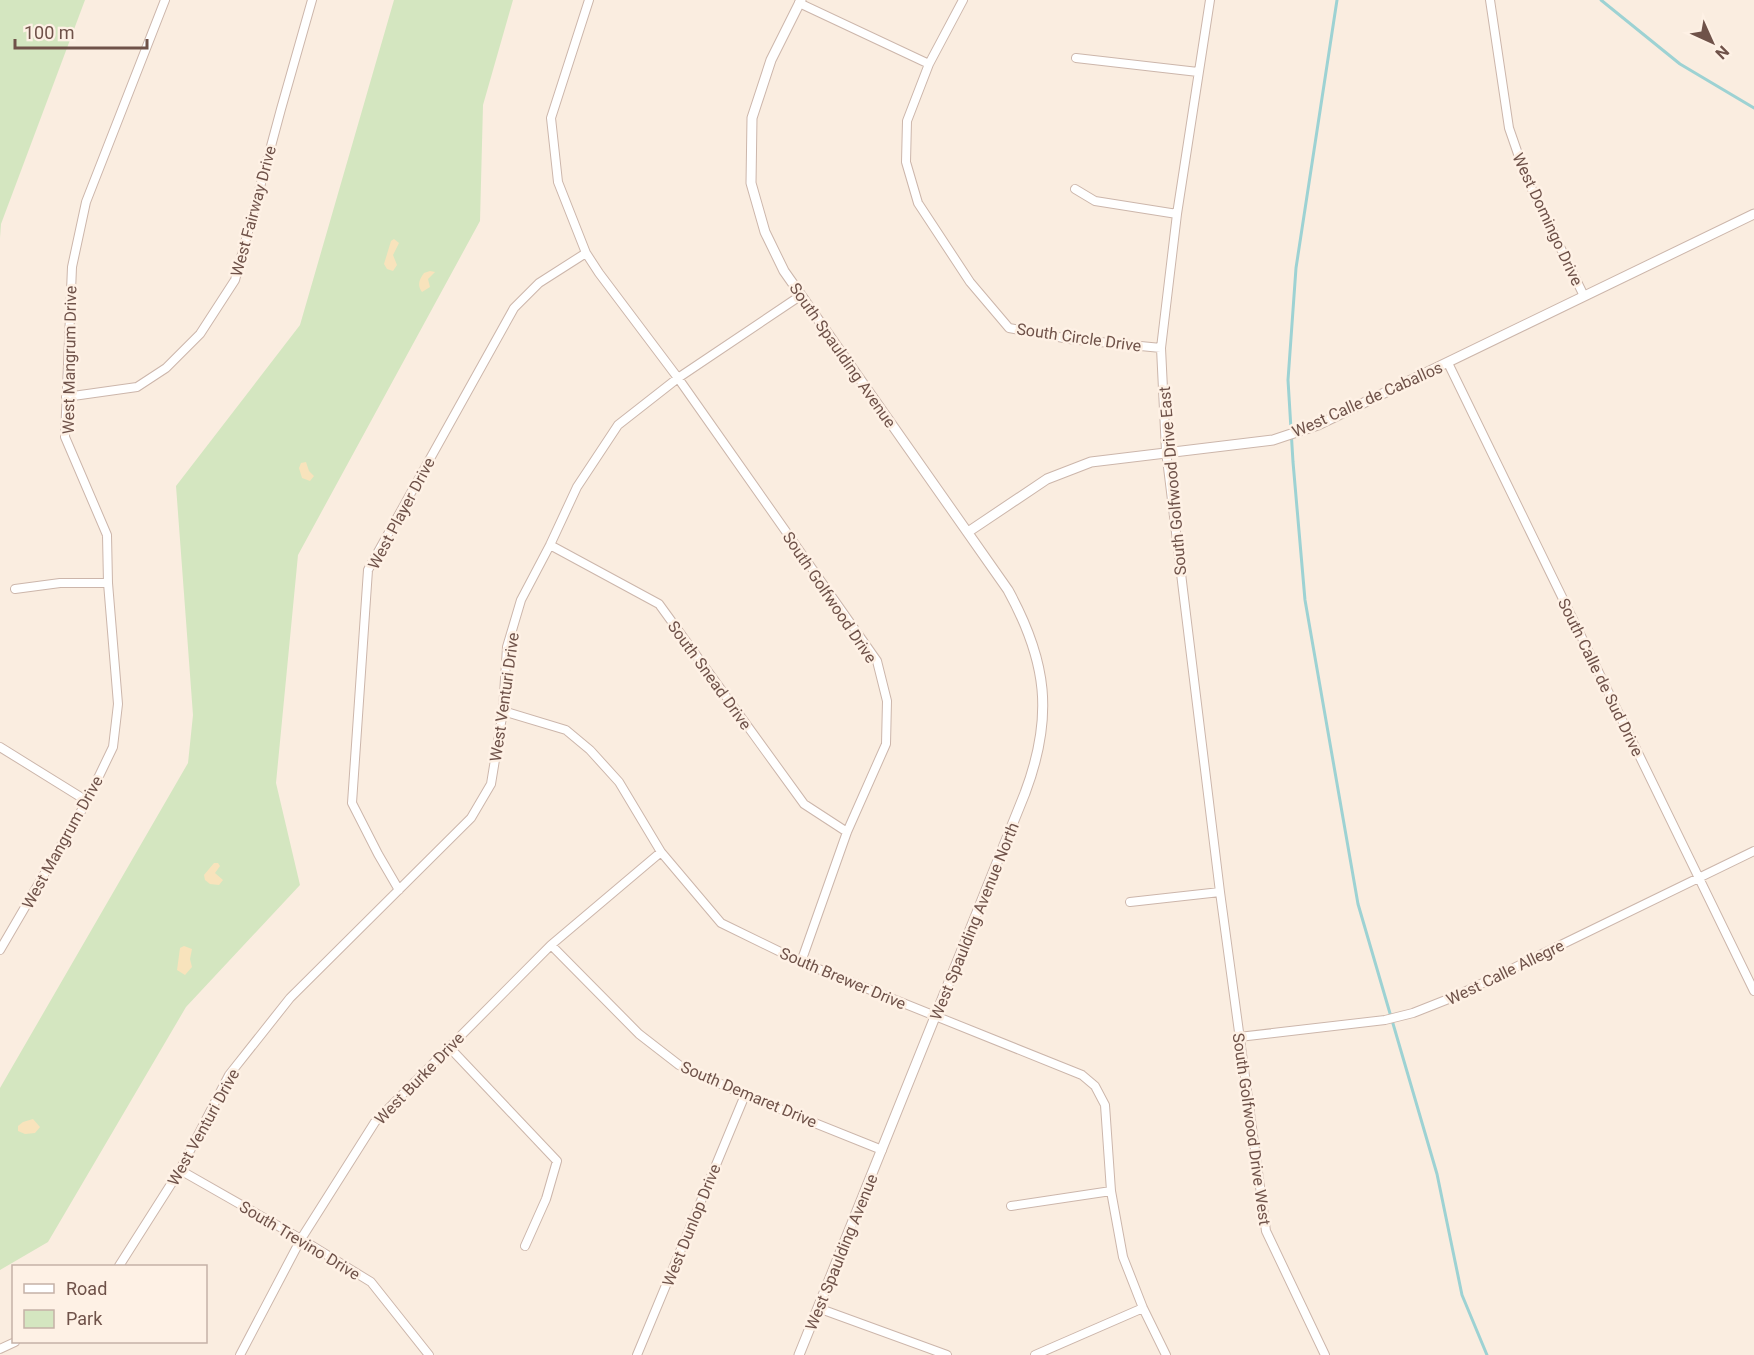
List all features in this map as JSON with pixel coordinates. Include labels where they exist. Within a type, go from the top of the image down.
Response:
[{"type":"street","name":"West Mangrum Drive","points":[[0,950],[87,801],[113,747],[118,704],[108,583],[107,536],[65,437],[72,267],[86,202],[165,0]]},
{"type":"street","name":"West Fairway Drive","points":[[66,397],[137,387],[166,368],[200,334],[235,280],[280,109],[312,0]]},
{"type":"street","name":"South Golfwood Drive","points":[[589,0],[551,118],[558,182],[586,253],[678,378],[877,661],[887,701],[886,744],[847,832],[801,962]]},
{"type":"street","name":"South Circle Drive","points":[[963,0],[929,64],[907,121],[906,162],[918,203],[970,282],[1009,328],[1069,339],[1161,348]]},
{"type":"street","name":"South Golfwood Drive East","points":[[1210,0],[1177,214],[1161,348],[1166,451],[1220,892]]},
{"type":"street","name":"West Domingo Drive","points":[[1490,0],[1509,128],[1526,177],[1584,296]]},
{"type":"street","points":[[800,2],[929,64]]},
{"type":"street","name":"South Spaulding Avenue","points":[[800,2],[771,60],[752,118],[751,183],[765,232],[784,271],[800,296],[996,572],[1019,609],[1034,647],[1043,687]]},
{"type":"street","points":[[1076,58],[1198,72]]},
{"type":"street","points":[[1075,189],[1095,201],[1177,214]]},
{"type":"street","name":"West Calle de Caballos","points":[[968,532],[1047,479],[1091,462],[1166,451],[1273,440],[1318,425],[1754,214]]},
{"type":"street","name":"West Player Drive","points":[[399,890],[352,803],[368,570],[514,308],[539,283],[586,253]]},
{"type":"street","name":"West Venturi Drive","points":[[120,1265],[180,1170],[229,1075],[290,998],[471,818],[491,784],[503,711],[507,647],[521,600],[550,546],[577,487],[618,425],[678,378],[800,296]]},
{"type":"street","name":"South Calle de Sud Drive","points":[[1448,363],[1754,991]]},
{"type":"street","name":"South Snead Drive","points":[[550,546],[658,604],[804,804],[847,832]]},
{"type":"street","points":[[15,589],[60,583],[108,583]]},
{"type":"street","name":"West Spaulding Avenue North","points":[[882,1149],[1031,778],[1041,734],[1043,687]]},
{"type":"street","name":"South Brewer Drive","points":[[503,711],[566,730],[590,750],[619,782],[661,852],[721,923],[801,962],[1082,1075],[1095,1086],[1105,1105],[1111,1191],[1123,1257],[1143,1308],[1166,1355]]},
{"type":"street","points":[[0,747],[87,801]]},
{"type":"street","name":"West Calle Allegre","points":[[1239,1037],[1385,1020],[1413,1014],[1456,996],[1754,851]]},
{"type":"street","name":"West Burke Drive","points":[[240,1355],[302,1239],[375,1122],[550,945],[661,852]]},
{"type":"street","points":[[1130,902],[1220,892]]},
{"type":"street","name":"South Golfwood Drive West","points":[[1220,892],[1266,1231],[1325,1355]]},
{"type":"street","name":"South Demaret Drive","points":[[550,945],[647,1041],[679,1065],[744,1095],[882,1149]]},
{"type":"street","points":[[449,1047],[557,1161],[546,1199],[525,1246]]},
{"type":"street","name":"West Dunlop Drive","points":[[638,1355],[744,1095]]},
{"type":"street","name":"West Spaulding Avenue","points":[[800,1355],[882,1149]]},
{"type":"street","name":"South Trevino Drive","points":[[180,1170],[302,1239],[370,1282],[429,1355]]},
{"type":"street","points":[[1011,1206],[1111,1191]]},
{"type":"street","points":[[818,1308],[947,1355]]},
{"type":"street","points":[[1035,1355],[1143,1308]]},
{"type":"green space","points":[[0,0],[85,0],[1,224],[0,238]]},
{"type":"green space","points":[[394,0],[513,0],[483,105],[480,221],[298,555],[276,783],[300,885],[186,1007],[48,1242],[0,1270],[0,1088],[188,763],[193,715],[176,486],[300,325]]},
{"type":"sand","points":[[394,239],[399,243],[393,255],[397,265],[393,271],[387,269],[384,264],[391,241]]},
{"type":"sand","points":[[435,272],[428,279],[430,287],[422,292],[419,285],[420,280],[424,273]]},
{"type":"sand","points":[[306,462],[309,471],[314,476],[310,481],[302,478],[299,468],[301,463]]},
{"type":"sand","points":[[214,863],[220,866],[215,873],[223,880],[219,885],[210,884],[205,880],[204,875]]},
{"type":"sand","points":[[184,946],[192,949],[190,959],[192,967],[185,975],[177,970],[180,948]]},
{"type":"sand","points":[[33,1119],[40,1127],[35,1133],[25,1134],[18,1131],[18,1126],[23,1122]]},
{"type":"waterway","points":[[1337,0],[1296,268],[1288,380],[1305,600],[1358,904],[1437,1174],[1462,1295],[1487,1355]]},
{"type":"waterway","points":[[1601,0],[1680,64],[1754,108]]}]
